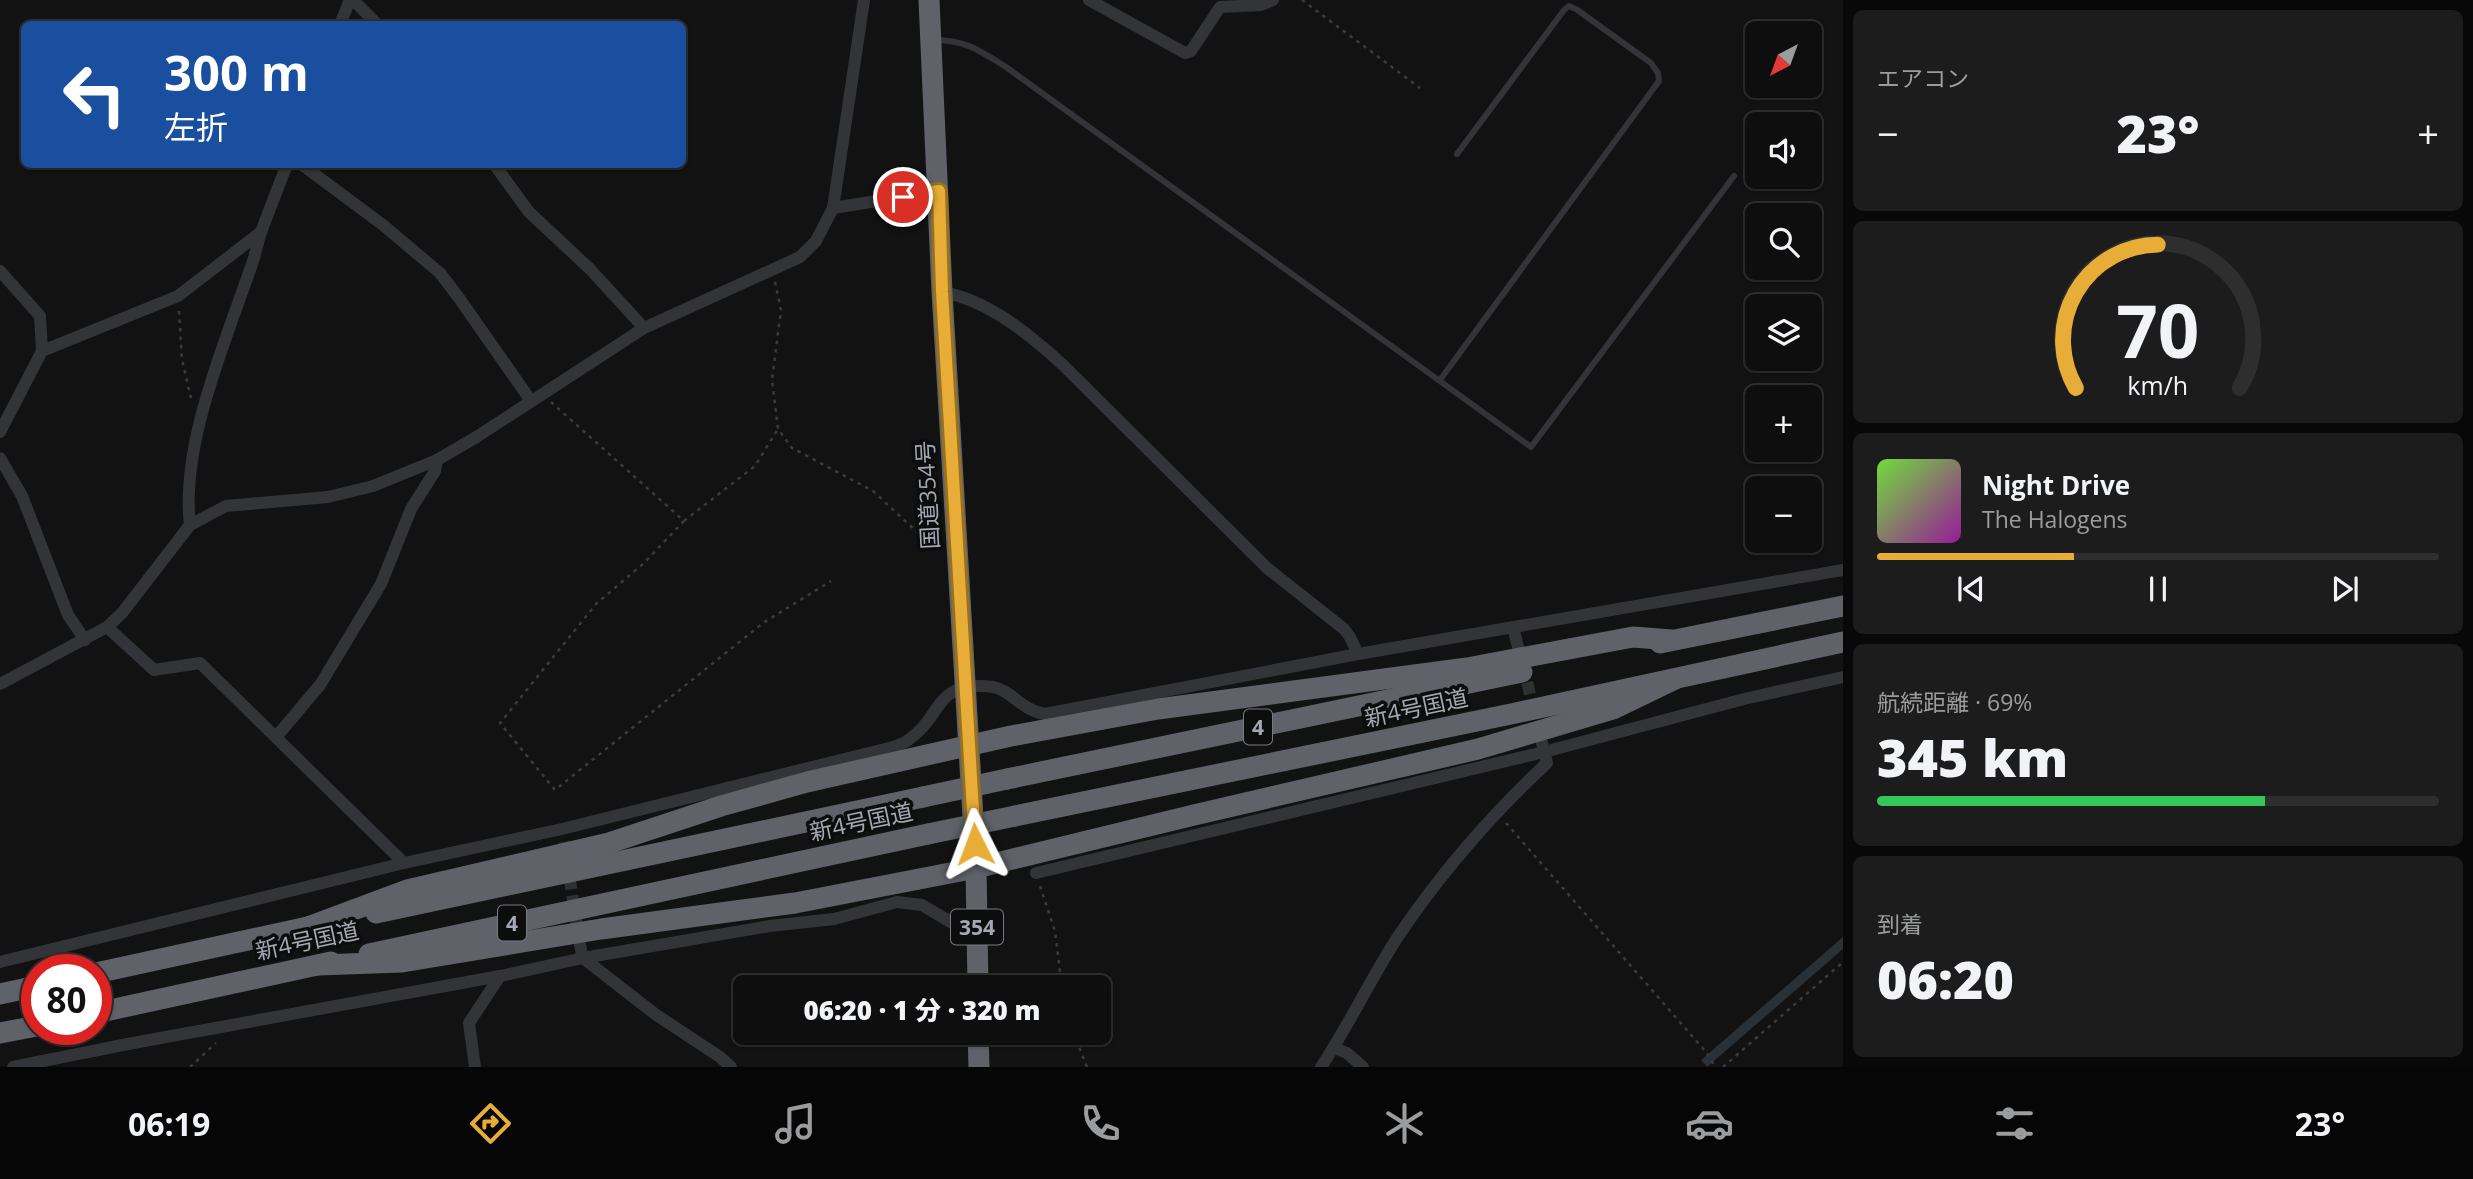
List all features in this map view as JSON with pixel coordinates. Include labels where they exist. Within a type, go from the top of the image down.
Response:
[{"type":"highway","name":"国道354号","points":[[929,0],[942,292],[967,686],[976,868],[978,975]]},
{"type":"highway","name":"新4号国道","points":[[112,970],[1007,779],[1671,640],[1843,607]]},
{"type":"highway","points":[[305,928],[407,890],[609,843],[721,806],[807,782],[1011,736],[1158,709],[1468,668],[1633,637],[1671,640]]},
{"type":"highway","name":"新4号国道","points":[[112,1010],[1843,642]]},
{"type":"highway","points":[[318,965],[402,962],[601,929],[795,903],[976,868],[1478,749],[1613,709],[1675,679]]},
{"type":"highway","points":[[0,993],[21,989]]},
{"type":"highway","points":[[0,1033],[21,1029]]},
{"type":"highway","points":[[978,1045],[979,1067]]},
{"type":"street","points":[[341,21],[351,0],[374,21]]},
{"type":"street","points":[[0,684],[107,627],[122,614],[190,525],[226,506],[328,497],[373,486],[437,460],[644,327],[800,257],[816,241],[833,208],[864,0]]},
{"type":"street","points":[[1089,0],[1185,53],[1191,51],[1220,7],[1261,5],[1273,0]]},
{"type":"street","points":[[190,525],[188,506],[198,425],[285,168]]},
{"type":"street","points":[[306,168],[383,225],[440,273],[536,398]]},
{"type":"street","points":[[497,168],[529,212],[590,269],[644,327]]},
{"type":"street","points":[[833,208],[939,191]]},
{"type":"street","points":[[42,351],[178,296],[261,232]]},
{"type":"street","points":[[0,271],[40,316],[42,351],[0,432]]},
{"type":"street","points":[[942,292],[959,295],[984,307],[1039,343],[1267,568],[1344,629],[1358,654]]},
{"type":"street","points":[[0,458],[22,496],[68,615],[85,640]]},
{"type":"street","points":[[276,737],[320,685],[381,584],[411,509],[435,471],[437,460]]},
{"type":"street","points":[[0,962],[404,863],[563,836],[897,746],[915,734],[948,693],[967,686],[1003,690],[1027,708],[1045,715],[1358,654],[1843,570]]},
{"type":"street","points":[[107,627],[154,670],[200,663],[404,863]]},
{"type":"street","points":[[1513,627],[1518,647]]},
{"type":"street","points":[[1036,873],[1543,747],[1843,677]]},
{"type":"street","points":[[1321,1067],[1398,936],[1443,876],[1496,813],[1547,763],[1543,747]]},
{"type":"street","points":[[13,1067],[583,958],[770,926],[834,919],[897,902],[922,905],[954,924],[977,922]]},
{"type":"street","points":[[580,945],[583,958],[655,1014],[731,1067]]},
{"type":"street","points":[[475,1067],[469,1023],[499,976]]},
{"type":"street","points":[[1334,1048],[1347,1054],[1363,1067]]},
{"type":"lane","points":[[1440,380],[1659,81],[1658,73],[1651,63],[1569,6],[1457,154]]},
{"type":"lane","points":[[931,40],[952,40],[970,45],[1006,68],[1531,447],[1734,176]]},
{"type":"path","points":[[1302,0],[1420,88]]},
{"type":"path","points":[[776,268],[775,280],[781,310],[772,380],[778,429],[792,448],[873,491],[933,547],[957,554]]},
{"type":"path","points":[[178,296],[182,360],[198,425]]},
{"type":"path","points":[[536,398],[684,521]]},
{"type":"path","points":[[778,429],[755,466],[684,521],[644,563],[596,604],[500,723],[555,790],[707,671],[763,623],[831,580]]},
{"type":"path","points":[[1496,813],[1706,1052],[1715,1067]]},
{"type":"path","points":[[1036,873],[1055,931],[1060,975]]},
{"type":"path","points":[[1723,1067],[1843,962]]},
{"type":"path","points":[[190,1067],[236,1024]]},
{"type":"path","points":[[1078,1045],[1087,1067]]},
{"type":"shaded area","points":[[1843,937],[1843,949],[1707,1067],[1701,1060]]},
{"type":"tunnel","points":[[1523,665],[1535,715]]},
{"type":"tunnel","points":[[564,842],[579,939]]},
{"type":"route","points":[[903,197],[939,191],[942,292],[975,844]]}]
